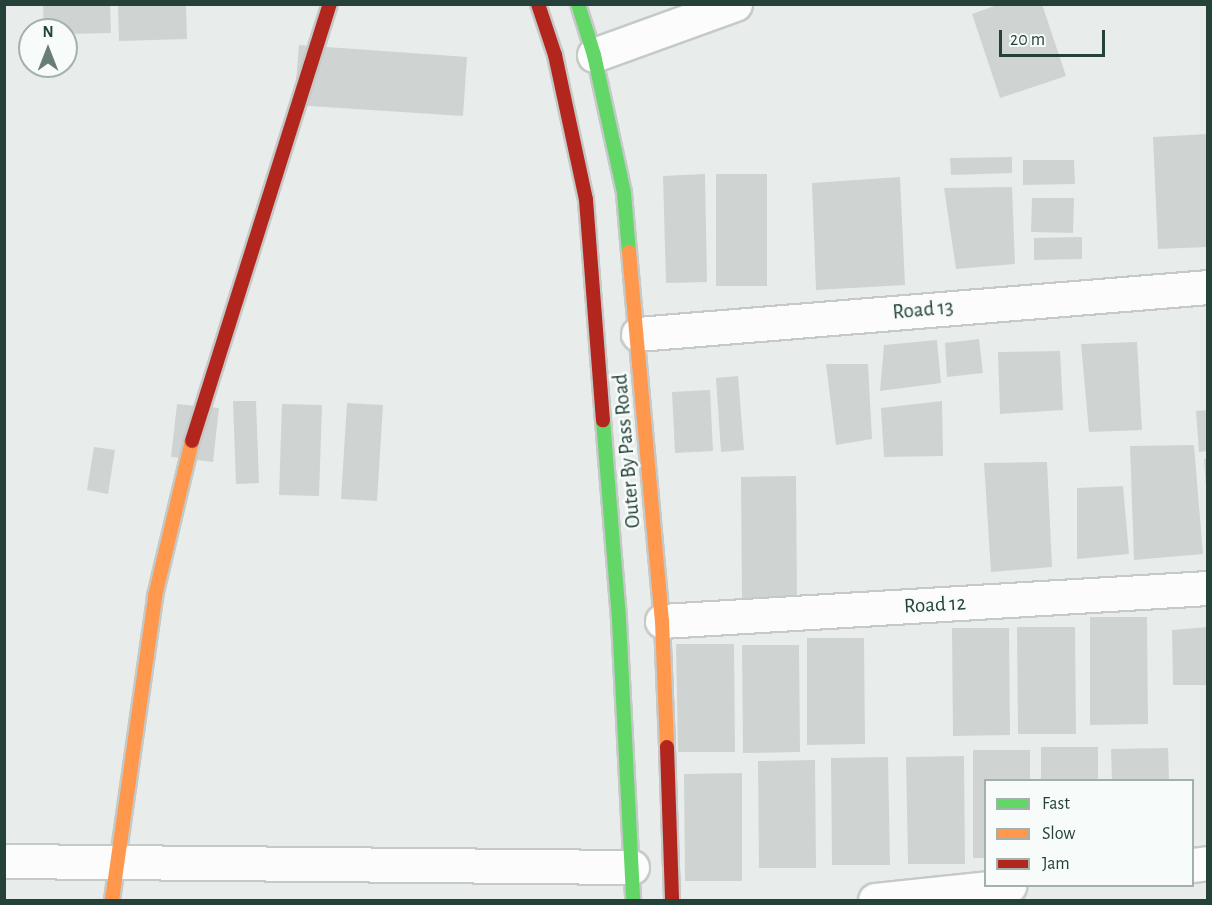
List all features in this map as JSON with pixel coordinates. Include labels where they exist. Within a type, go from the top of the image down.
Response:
[{"type":"main road","points":[[112,900],[155,596],[195,430],[330,4]]},
{"type":"main road","name":"Outer By Pass Road","points":[[538,4],[555,55],[586,200],[619,620],[633,900]]},
{"type":"main road","name":"Outer By Pass Road","points":[[578,4],[594,55],[624,193],[662,621],[672,900]]},
{"type":"street","points":[[594,55],[735,4]]},
{"type":"street","name":"Road 13","points":[[638,334],[1208,286]]},
{"type":"street","name":"Road 12","points":[[662,621],[1208,588]]},
{"type":"street","points":[[4,861],[119,860],[632,867]]},
{"type":"street","points":[[875,900],[991,887]]},
{"type":"building","points":[[43,4],[110,4],[111,33],[78,34],[78,18],[44,18]]},
{"type":"building","points":[[118,4],[186,4],[187,39],[119,41]]},
{"type":"building","points":[[1000,4],[1042,4],[1066,76],[1000,98],[972,14]]},
{"type":"building","points":[[299,45],[467,57],[463,116],[294,105]]},
{"type":"building","points":[[1207,134],[1208,247],[1158,249],[1153,137]]},
{"type":"building","points":[[1012,157],[1012,173],[951,175],[950,158]]},
{"type":"building","points":[[1023,160],[1074,160],[1075,184],[1023,185]]},
{"type":"building","points":[[705,174],[707,282],[666,283],[663,176]]},
{"type":"building","points":[[716,174],[767,174],[767,286],[716,286]]},
{"type":"building","points":[[900,177],[905,285],[816,290],[812,183]]},
{"type":"building","points":[[1012,187],[1015,264],[956,269],[944,188]]},
{"type":"building","points":[[1032,198],[1074,198],[1073,233],[1031,232]]},
{"type":"building","points":[[1082,237],[1082,259],[1034,260],[1034,238]]},
{"type":"building","points":[[979,339],[983,373],[947,377],[945,343]]},
{"type":"building","points":[[937,340],[941,383],[880,391],[884,345]]},
{"type":"building","points":[[1137,342],[1142,430],[1089,432],[1081,344]]},
{"type":"building","points":[[1060,351],[1063,410],[1000,414],[998,352]]},
{"type":"building","points":[[826,364],[868,364],[872,439],[836,445]]},
{"type":"building","points":[[738,376],[744,450],[721,452],[716,378]]},
{"type":"building","points":[[710,390],[713,451],[675,453],[672,392]]},
{"type":"building","points":[[233,401],[256,401],[259,483],[236,484]]},
{"type":"building","points":[[942,401],[943,456],[884,457],[881,408]]},
{"type":"building","points":[[347,403],[383,405],[377,501],[341,499]]},
{"type":"building","points":[[177,404],[219,408],[213,462],[171,457]]},
{"type":"building","points":[[282,404],[322,405],[319,496],[279,495]]},
{"type":"building","points":[[1208,410],[1208,451],[1199,452],[1196,411]]},
{"type":"building","points":[[1194,445],[1203,554],[1134,560],[1130,446]]},
{"type":"building","points":[[94,447],[115,450],[108,494],[87,490]]},
{"type":"building","points":[[1204,459],[1208,459],[1208,485],[1206,486]]},
{"type":"building","points":[[1047,462],[1052,567],[991,572],[984,463]]},
{"type":"building","points":[[796,476],[797,598],[742,598],[741,477]]},
{"type":"building","points":[[1123,486],[1129,554],[1077,559],[1077,488]]},
{"type":"building","points":[[1090,617],[1147,617],[1148,724],[1090,725]]},
{"type":"building","points":[[1017,627],[1075,627],[1076,734],[1018,734]]},
{"type":"building","points":[[1208,627],[1208,685],[1173,685],[1172,630]]},
{"type":"building","points":[[952,628],[1009,628],[1010,735],[953,736]]},
{"type":"building","points":[[807,638],[864,638],[865,744],[807,745]]},
{"type":"building","points":[[676,644],[734,644],[735,752],[678,752]]},
{"type":"building","points":[[742,645],[799,645],[800,752],[743,753]]},
{"type":"building","points":[[1041,747],[1098,747],[1098,779],[1041,779]]},
{"type":"building","points":[[1168,748],[1169,779],[1112,779],[1111,749]]},
{"type":"building","points":[[973,750],[1030,750],[1030,779],[984,779],[984,858],[973,858]]},
{"type":"building","points":[[964,756],[965,864],[908,864],[906,757]]},
{"type":"building","points":[[888,757],[890,865],[832,865],[831,758]]},
{"type":"building","points":[[815,760],[816,868],[759,868],[758,761]]},
{"type":"building","points":[[742,773],[742,881],[685,881],[684,774]]},
{"type":"traffic: fast","points":[[578,4],[594,55],[624,193],[629,252]]},
{"type":"traffic: fast","points":[[603,420],[619,620],[633,900]]},
{"type":"traffic: slow","points":[[629,252],[662,621],[667,747]]},
{"type":"traffic: slow","points":[[112,900],[155,596],[192,441]]},
{"type":"traffic: jam","points":[[192,441],[330,4]]},
{"type":"traffic: jam","points":[[538,4],[555,55],[586,200],[603,420]]},
{"type":"traffic: jam","points":[[667,747],[672,900]]}]
